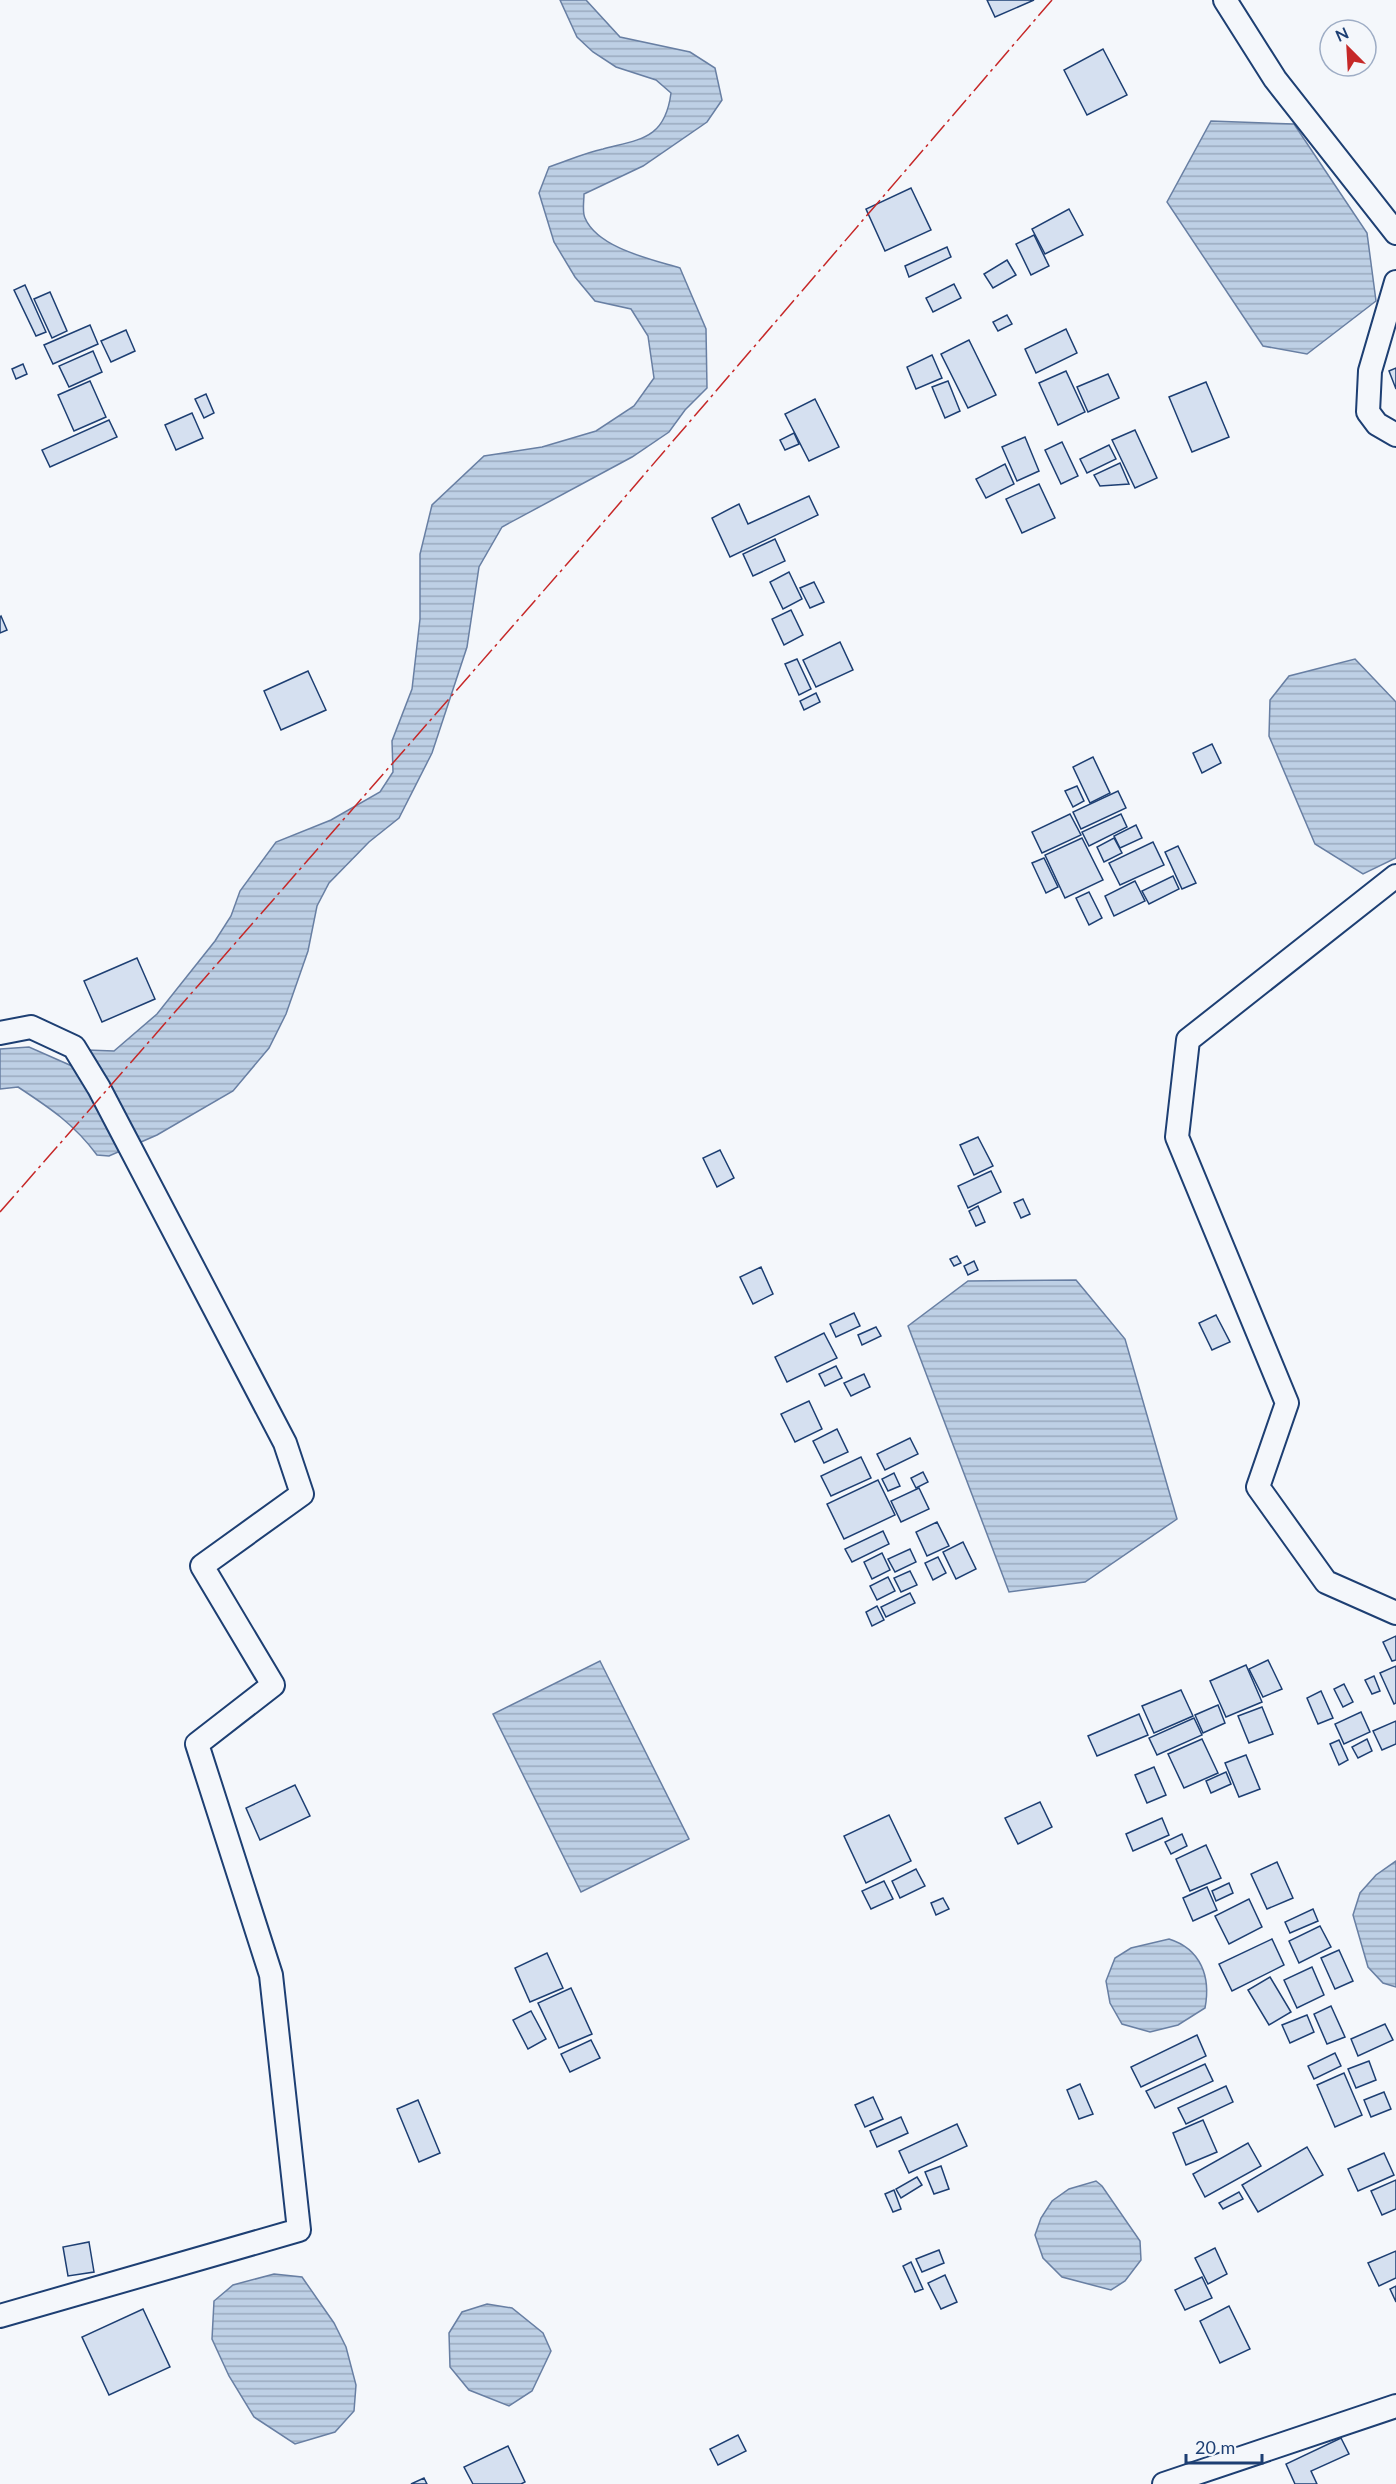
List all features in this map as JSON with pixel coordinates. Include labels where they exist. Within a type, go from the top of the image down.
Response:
[{"type":"street","points":[[1225,0],[1275,79],[1396,233]]},
{"type":"street","points":[[1396,282],[1370,370],[1368,412],[1377,424],[1396,435]]},
{"type":"street","points":[[1396,876],[1188,1040],[1177,1137],[1287,1403],[1258,1487],[1326,1582],[1396,1613]]},
{"type":"street","points":[[0,1033],[31,1027],[74,1047],[99,1088],[285,1443],[302,1494],[202,1566],[273,1686],[197,1744],[271,1975],[299,2230],[0,2316]]},
{"type":"street","points":[[1164,2484],[1396,2406]]},
{"type":"water","points":[[560,0],[586,0],[620,37],[690,52],[715,68],[722,100],[707,122],[643,166],[584,194],[583,206],[585,218],[592,228],[613,245],[680,268],[706,329],[707,388],[685,410],[669,432],[632,457],[502,527],[479,567],[467,647],[432,753],[399,818],[369,842],[329,883],[317,906],[308,951],[286,1014],[269,1048],[233,1091],[157,1135],[109,1156],[97,1155],[70,1125],[41,1102],[18,1087],[0,1089],[0,1049],[29,1047],[72,1066],[87,1050],[114,1051],[157,1014],[215,941],[231,916],[240,891],[276,842],[331,820],[380,792],[393,772],[392,741],[412,689],[420,619],[420,554],[432,505],[484,456],[542,447],[596,431],[634,406],[654,378],[648,336],[631,309],[595,301],[575,277],[554,242],[539,193],[549,167],[640,139],[657,128],[668,108],[671,93],[656,80],[616,67],[593,52],[577,37]]},
{"type":"water","points":[[1211,121],[1294,124],[1367,233],[1376,301],[1307,354],[1263,346],[1167,202]]},
{"type":"water","points":[[1355,659],[1396,702],[1396,858],[1363,874],[1315,844],[1269,736],[1270,700],[1289,676]]},
{"type":"water","points":[[1076,1280],[1125,1339],[1177,1519],[1085,1582],[1009,1592],[908,1326],[968,1281]]},
{"type":"water","points":[[600,1661],[689,1839],[581,1892],[493,1714]]},
{"type":"water","points":[[1396,1861],[1396,1987],[1383,1983],[1368,1967],[1353,1915],[1360,1893],[1376,1875]]},
{"type":"water","points":[[1169,1939],[1189,1950],[1201,1966],[1205,1975],[1205,2008],[1178,2025],[1150,2032],[1122,2024],[1110,2003],[1106,1981],[1115,1958],[1131,1948]]},
{"type":"water","points":[[1096,2181],[1102,2186],[1140,2241],[1141,2260],[1125,2281],[1111,2290],[1062,2277],[1043,2258],[1035,2235],[1041,2218],[1052,2201],[1069,2189]]},
{"type":"water","points":[[274,2274],[302,2277],[334,2323],[346,2347],[356,2385],[354,2411],[335,2432],[295,2444],[254,2417],[229,2376],[212,2339],[214,2301],[233,2285]]},
{"type":"water","points":[[487,2304],[512,2308],[543,2333],[551,2351],[532,2391],[509,2406],[469,2390],[450,2367],[449,2333],[462,2312]]},
{"type":"building","points":[[987,0],[1034,0],[995,17]]},
{"type":"building","points":[[1103,49],[1127,95],[1087,115],[1064,70]]},
{"type":"building","points":[[911,188],[931,230],[885,251],[866,209]]},
{"type":"building","points":[[1069,209],[1083,235],[1045,254],[1032,229]]},
{"type":"building","points":[[1034,235],[1049,266],[1031,275],[1016,244]]},
{"type":"building","points":[[947,247],[951,257],[909,277],[905,266]]},
{"type":"building","points":[[1007,260],[1016,275],[993,288],[984,274]]},
{"type":"building","points":[[954,284],[961,298],[933,312],[926,298]]},
{"type":"building","points":[[25,285],[46,332],[36,336],[14,290]]},
{"type":"building","points":[[50,292],[67,331],[52,338],[34,299]]},
{"type":"building","points":[[1007,315],[1012,324],[998,331],[993,322]]},
{"type":"building","points":[[90,325],[98,344],[53,364],[44,345]]},
{"type":"building","points":[[1066,329],[1077,353],[1036,373],[1025,349]]},
{"type":"building","points":[[126,330],[135,351],[111,362],[101,341]]},
{"type":"building","points":[[969,340],[996,395],[968,408],[941,354]]},
{"type":"building","points":[[93,351],[102,372],[69,387],[59,366]]},
{"type":"building","points":[[932,355],[942,378],[916,389],[907,367]]},
{"type":"building","points":[[23,364],[27,374],[16,379],[12,369]]},
{"type":"building","points":[[1396,368],[1396,389],[1389,371]]},
{"type":"building","points":[[1066,371],[1085,412],[1058,425],[1039,383]]},
{"type":"building","points":[[1108,374],[1119,398],[1088,412],[1077,387]]},
{"type":"building","points":[[90,381],[106,417],[74,431],[58,395]]},
{"type":"building","points":[[948,381],[960,411],[945,418],[932,387]]},
{"type":"building","points":[[1206,382],[1229,437],[1192,452],[1169,397]]},
{"type":"building","points":[[206,394],[214,413],[204,418],[195,399]]},
{"type":"building","points":[[815,399],[839,447],[809,461],[785,414]]},
{"type":"building","points":[[192,413],[203,438],[176,450],[165,425]]},
{"type":"building","points":[[109,420],[117,437],[50,467],[42,450]]},
{"type":"building","points":[[1135,430],[1157,478],[1135,488],[1112,440]]},
{"type":"building","points":[[794,433],[799,444],[785,450],[780,440]]},
{"type":"building","points":[[1025,437],[1039,471],[1017,481],[1002,447]]},
{"type":"building","points":[[1062,442],[1078,476],[1061,484],[1045,450]]},
{"type":"building","points":[[1109,445],[1116,459],[1087,473],[1080,459]]},
{"type":"building","points":[[1120,463],[1129,484],[1100,486],[1094,475]]},
{"type":"building","points":[[1005,464],[1014,484],[986,498],[976,479]]},
{"type":"building","points":[[1039,484],[1055,518],[1022,533],[1006,499]]},
{"type":"building","points":[[809,496],[818,515],[730,557],[712,518],[739,504],[748,524]]},
{"type":"building","points":[[775,539],[785,561],[753,576],[743,554]]},
{"type":"building","points":[[789,572],[802,599],[783,609],[770,582]]},
{"type":"building","points":[[814,582],[824,602],[810,608],[800,588]]},
{"type":"building","points":[[791,610],[803,635],[784,645],[772,619]]},
{"type":"building","points":[[0,617],[7,630],[0,633]]},
{"type":"building","points":[[840,642],[853,670],[816,687],[803,660]]},
{"type":"building","points":[[797,659],[811,689],[799,695],[785,664]]},
{"type":"building","points":[[308,671],[326,710],[281,730],[264,691]]},
{"type":"building","points":[[816,693],[820,702],[804,710],[800,701]]},
{"type":"building","points":[[1212,744],[1221,763],[1202,773],[1193,753]]},
{"type":"building","points":[[1093,757],[1110,793],[1090,803],[1073,767]]},
{"type":"building","points":[[1077,786],[1084,801],[1073,807],[1065,791]]},
{"type":"building","points":[[1118,791],[1126,808],[1081,829],[1073,812]]},
{"type":"building","points":[[1070,814],[1081,835],[1042,853],[1032,832]]},
{"type":"building","points":[[1121,814],[1127,827],[1089,846],[1082,832]]},
{"type":"building","points":[[1136,825],[1142,838],[1120,848],[1114,836]]},
{"type":"building","points":[[1082,838],[1103,880],[1065,898],[1045,855]]},
{"type":"building","points":[[1114,838],[1122,853],[1104,862],[1097,847]]},
{"type":"building","points":[[1153,842],[1164,865],[1120,885],[1109,863]]},
{"type":"building","points":[[1178,846],[1196,883],[1182,889],[1165,852]]},
{"type":"building","points":[[1044,858],[1058,887],[1046,893],[1032,863]]},
{"type":"building","points":[[1173,876],[1179,889],[1149,904],[1142,891]]},
{"type":"building","points":[[1135,881],[1145,901],[1114,916],[1105,896]]},
{"type":"building","points":[[1089,892],[1102,918],[1089,925],[1076,898]]},
{"type":"building","points":[[137,958],[155,999],[102,1022],[84,981]]},
{"type":"building","points":[[978,1137],[993,1166],[974,1175],[960,1145]]},
{"type":"building","points":[[720,1150],[734,1178],[717,1187],[703,1158]]},
{"type":"building","points":[[991,1171],[1001,1192],[968,1208],[958,1186]]},
{"type":"building","points":[[1023,1199],[1030,1214],[1021,1218],[1014,1203]]},
{"type":"building","points":[[978,1206],[985,1222],[976,1226],[969,1211]]},
{"type":"building","points":[[957,1256],[961,1263],[954,1266],[950,1259]]},
{"type":"building","points":[[974,1261],[978,1270],[968,1275],[964,1266]]},
{"type":"building","points":[[761,1267],[773,1294],[753,1304],[740,1277]]},
{"type":"building","points":[[854,1313],[860,1326],[836,1337],[830,1324]]},
{"type":"building","points":[[1216,1315],[1230,1342],[1212,1350],[1199,1323]]},
{"type":"building","points":[[876,1327],[881,1336],[862,1345],[858,1335]]},
{"type":"building","points":[[824,1333],[837,1358],[787,1382],[775,1357]]},
{"type":"building","points":[[836,1366],[842,1378],[825,1386],[819,1374]]},
{"type":"building","points":[[864,1374],[870,1387],[851,1396],[844,1383]]},
{"type":"building","points":[[809,1401],[822,1429],[795,1442],[781,1414]]},
{"type":"building","points":[[837,1429],[848,1452],[824,1463],[813,1441]]},
{"type":"building","points":[[910,1438],[918,1454],[885,1470],[877,1454]]},
{"type":"building","points":[[861,1457],[871,1478],[831,1496],[821,1476]]},
{"type":"building","points":[[923,1472],[928,1482],[916,1488],[911,1478]]},
{"type":"building","points":[[894,1473],[900,1486],[888,1491],[882,1479]]},
{"type":"building","points":[[878,1480],[895,1515],[844,1539],[827,1504]]},
{"type":"building","points":[[919,1488],[929,1509],[901,1522],[891,1501]]},
{"type":"building","points":[[937,1522],[949,1546],[927,1556],[916,1532]]},
{"type":"building","points":[[883,1531],[889,1544],[852,1562],[845,1549]]},
{"type":"building","points":[[963,1542],[976,1569],[956,1579],[943,1552]]},
{"type":"building","points":[[910,1549],[916,1562],[895,1572],[888,1559]]},
{"type":"building","points":[[882,1553],[890,1570],[872,1579],[864,1562]]},
{"type":"building","points":[[938,1557],[946,1573],[933,1580],[925,1563]]},
{"type":"building","points":[[910,1571],[917,1585],[901,1592],[894,1578]]},
{"type":"building","points":[[888,1577],[895,1591],[877,1600],[870,1586]]},
{"type":"building","points":[[910,1593],[915,1603],[886,1617],[881,1607]]},
{"type":"building","points":[[877,1606],[884,1620],[872,1626],[866,1612]]},
{"type":"building","points":[[1396,1636],[1396,1660],[1392,1661],[1383,1642]]},
{"type":"building","points":[[1268,1660],[1282,1689],[1263,1697],[1249,1669]]},
{"type":"building","points":[[1246,1665],[1262,1702],[1226,1717],[1210,1681]]},
{"type":"building","points":[[1396,1666],[1396,1703],[1394,1704],[1380,1673]]},
{"type":"building","points":[[1374,1676],[1380,1691],[1372,1694],[1365,1680]]},
{"type":"building","points":[[1344,1684],[1353,1702],[1343,1707],[1334,1689]]},
{"type":"building","points":[[1181,1690],[1193,1716],[1154,1733],[1142,1706]]},
{"type":"building","points":[[1321,1691],[1333,1718],[1318,1724],[1307,1698]]},
{"type":"building","points":[[1218,1705],[1225,1723],[1203,1733],[1195,1715]]},
{"type":"building","points":[[1262,1707],[1273,1734],[1249,1743],[1238,1716]]},
{"type":"building","points":[[1361,1712],[1370,1732],[1344,1744],[1335,1724]]},
{"type":"building","points":[[1139,1714],[1148,1735],[1097,1756],[1088,1736]]},
{"type":"building","points":[[1194,1718],[1202,1735],[1157,1755],[1149,1738]]},
{"type":"building","points":[[1396,1721],[1396,1744],[1382,1750],[1373,1731]]},
{"type":"building","points":[[1202,1739],[1218,1773],[1184,1788],[1168,1754]]},
{"type":"building","points":[[1367,1739],[1372,1751],[1358,1758],[1352,1747]]},
{"type":"building","points":[[1339,1740],[1348,1760],[1339,1765],[1330,1744]]},
{"type":"building","points":[[1246,1755],[1260,1789],[1239,1797],[1225,1763]]},
{"type":"building","points":[[1154,1767],[1166,1795],[1147,1803],[1135,1775]]},
{"type":"building","points":[[1226,1772],[1231,1784],[1211,1793],[1206,1781]]},
{"type":"building","points":[[295,1785],[310,1816],[260,1840],[246,1808]]},
{"type":"building","points":[[1040,1802],[1052,1827],[1018,1844],[1005,1818]]},
{"type":"building","points":[[889,1815],[911,1861],[866,1883],[844,1836]]},
{"type":"building","points":[[1162,1818],[1169,1835],[1133,1851],[1126,1834]]},
{"type":"building","points":[[1182,1834],[1187,1846],[1171,1854],[1165,1842]]},
{"type":"building","points":[[1206,1845],[1221,1878],[1190,1891],[1176,1859]]},
{"type":"building","points":[[1277,1862],[1293,1898],[1267,1909],[1251,1874]]},
{"type":"building","points":[[916,1869],[925,1886],[900,1898],[892,1881]]},
{"type":"building","points":[[884,1881],[893,1899],[871,1909],[862,1891]]},
{"type":"building","points":[[1229,1883],[1233,1893],[1216,1901],[1212,1891]]},
{"type":"building","points":[[1207,1887],[1217,1910],[1193,1921],[1183,1898]]},
{"type":"building","points":[[943,1898],[949,1909],[936,1915],[931,1903]]},
{"type":"building","points":[[1249,1899],[1262,1927],[1229,1944],[1215,1916]]},
{"type":"building","points":[[1313,1909],[1318,1921],[1290,1933],[1285,1922]]},
{"type":"building","points":[[1320,1926],[1331,1947],[1299,1963],[1289,1941]]},
{"type":"building","points":[[1272,1939],[1284,1965],[1232,1991],[1219,1964]]},
{"type":"building","points":[[1339,1950],[1353,1981],[1335,1989],[1321,1958]]},
{"type":"building","points":[[547,1953],[563,1988],[530,2002],[515,1968]]},
{"type":"building","points":[[1312,1967],[1324,1995],[1297,2008],[1284,1980]]},
{"type":"building","points":[[1270,1977],[1291,2012],[1269,2025],[1248,1990]]},
{"type":"building","points":[[571,1988],[592,2034],[559,2048],[538,2003]]},
{"type":"building","points":[[1331,2006],[1345,2037],[1327,2044],[1314,2014]]},
{"type":"building","points":[[531,2011],[546,2039],[528,2049],[513,2020]]},
{"type":"building","points":[[1307,2015],[1314,2032],[1290,2043],[1282,2025]]},
{"type":"building","points":[[1385,2024],[1393,2040],[1358,2056],[1351,2039]]},
{"type":"building","points":[[1197,2035],[1206,2056],[1141,2087],[1131,2067]]},
{"type":"building","points":[[591,2040],[600,2058],[570,2072],[561,2054]]},
{"type":"building","points":[[1335,2053],[1341,2066],[1314,2079],[1308,2066]]},
{"type":"building","points":[[1369,2061],[1376,2080],[1356,2088],[1348,2069]]},
{"type":"building","points":[[1205,2064],[1213,2081],[1155,2108],[1146,2091]]},
{"type":"building","points":[[1344,2073],[1362,2115],[1335,2127],[1317,2085]]},
{"type":"building","points":[[1080,2084],[1093,2114],[1079,2119],[1067,2090]]},
{"type":"building","points":[[1226,2086],[1233,2102],[1186,2124],[1178,2108]]},
{"type":"building","points":[[1384,2092],[1391,2109],[1371,2117],[1364,2100]]},
{"type":"building","points":[[873,2097],[883,2119],[865,2127],[855,2105]]},
{"type":"building","points":[[418,2100],[440,2153],[419,2162],[397,2109]]},
{"type":"building","points":[[901,2117],[908,2133],[877,2147],[870,2131]]},
{"type":"building","points":[[1203,2120],[1217,2152],[1186,2165],[1173,2133]]},
{"type":"building","points":[[957,2124],[967,2146],[909,2173],[899,2151]]},
{"type":"building","points":[[1248,2143],[1261,2166],[1205,2197],[1193,2174]]},
{"type":"building","points":[[1307,2147],[1323,2175],[1258,2212],[1242,2185]]},
{"type":"building","points":[[1384,2153],[1394,2175],[1358,2191],[1348,2169]]},
{"type":"building","points":[[941,2166],[949,2189],[934,2194],[925,2172]]},
{"type":"building","points":[[917,2177],[922,2185],[901,2198],[896,2189]]},
{"type":"building","points":[[1396,2180],[1396,2209],[1382,2215],[1371,2191]]},
{"type":"building","points":[[894,2190],[901,2209],[893,2212],[885,2194]]},
{"type":"building","points":[[1239,2192],[1243,2199],[1223,2209],[1219,2203]]},
{"type":"building","points":[[89,2242],[94,2272],[68,2276],[63,2247]]},
{"type":"building","points":[[1215,2248],[1227,2274],[1208,2284],[1195,2258]]},
{"type":"building","points":[[939,2250],[944,2263],[922,2272],[916,2259]]},
{"type":"building","points":[[1396,2251],[1396,2278],[1379,2286],[1368,2263]]},
{"type":"building","points":[[911,2262],[923,2289],[915,2292],[903,2266]]},
{"type":"building","points":[[945,2275],[957,2302],[941,2309],[928,2283]]},
{"type":"building","points":[[1202,2277],[1212,2298],[1185,2310],[1175,2290]]},
{"type":"building","points":[[1396,2286],[1396,2302],[1390,2289]]},
{"type":"building","points":[[1229,2306],[1250,2349],[1220,2363],[1200,2321]]},
{"type":"building","points":[[143,2309],[170,2367],[109,2395],[82,2337]]},
{"type":"building","points":[[738,2435],[746,2451],[718,2465],[710,2449]]},
{"type":"building","points":[[1341,2438],[1349,2454],[1311,2471],[1317,2484],[1295,2484],[1286,2464]]},
{"type":"building","points":[[508,2446],[525,2482],[521,2484],[473,2484],[464,2467]]},
{"type":"building","points":[[424,2478],[427,2484],[411,2484]]},
{"type":"power","points":[[0,1212],[588,540],[1052,0]]}]
